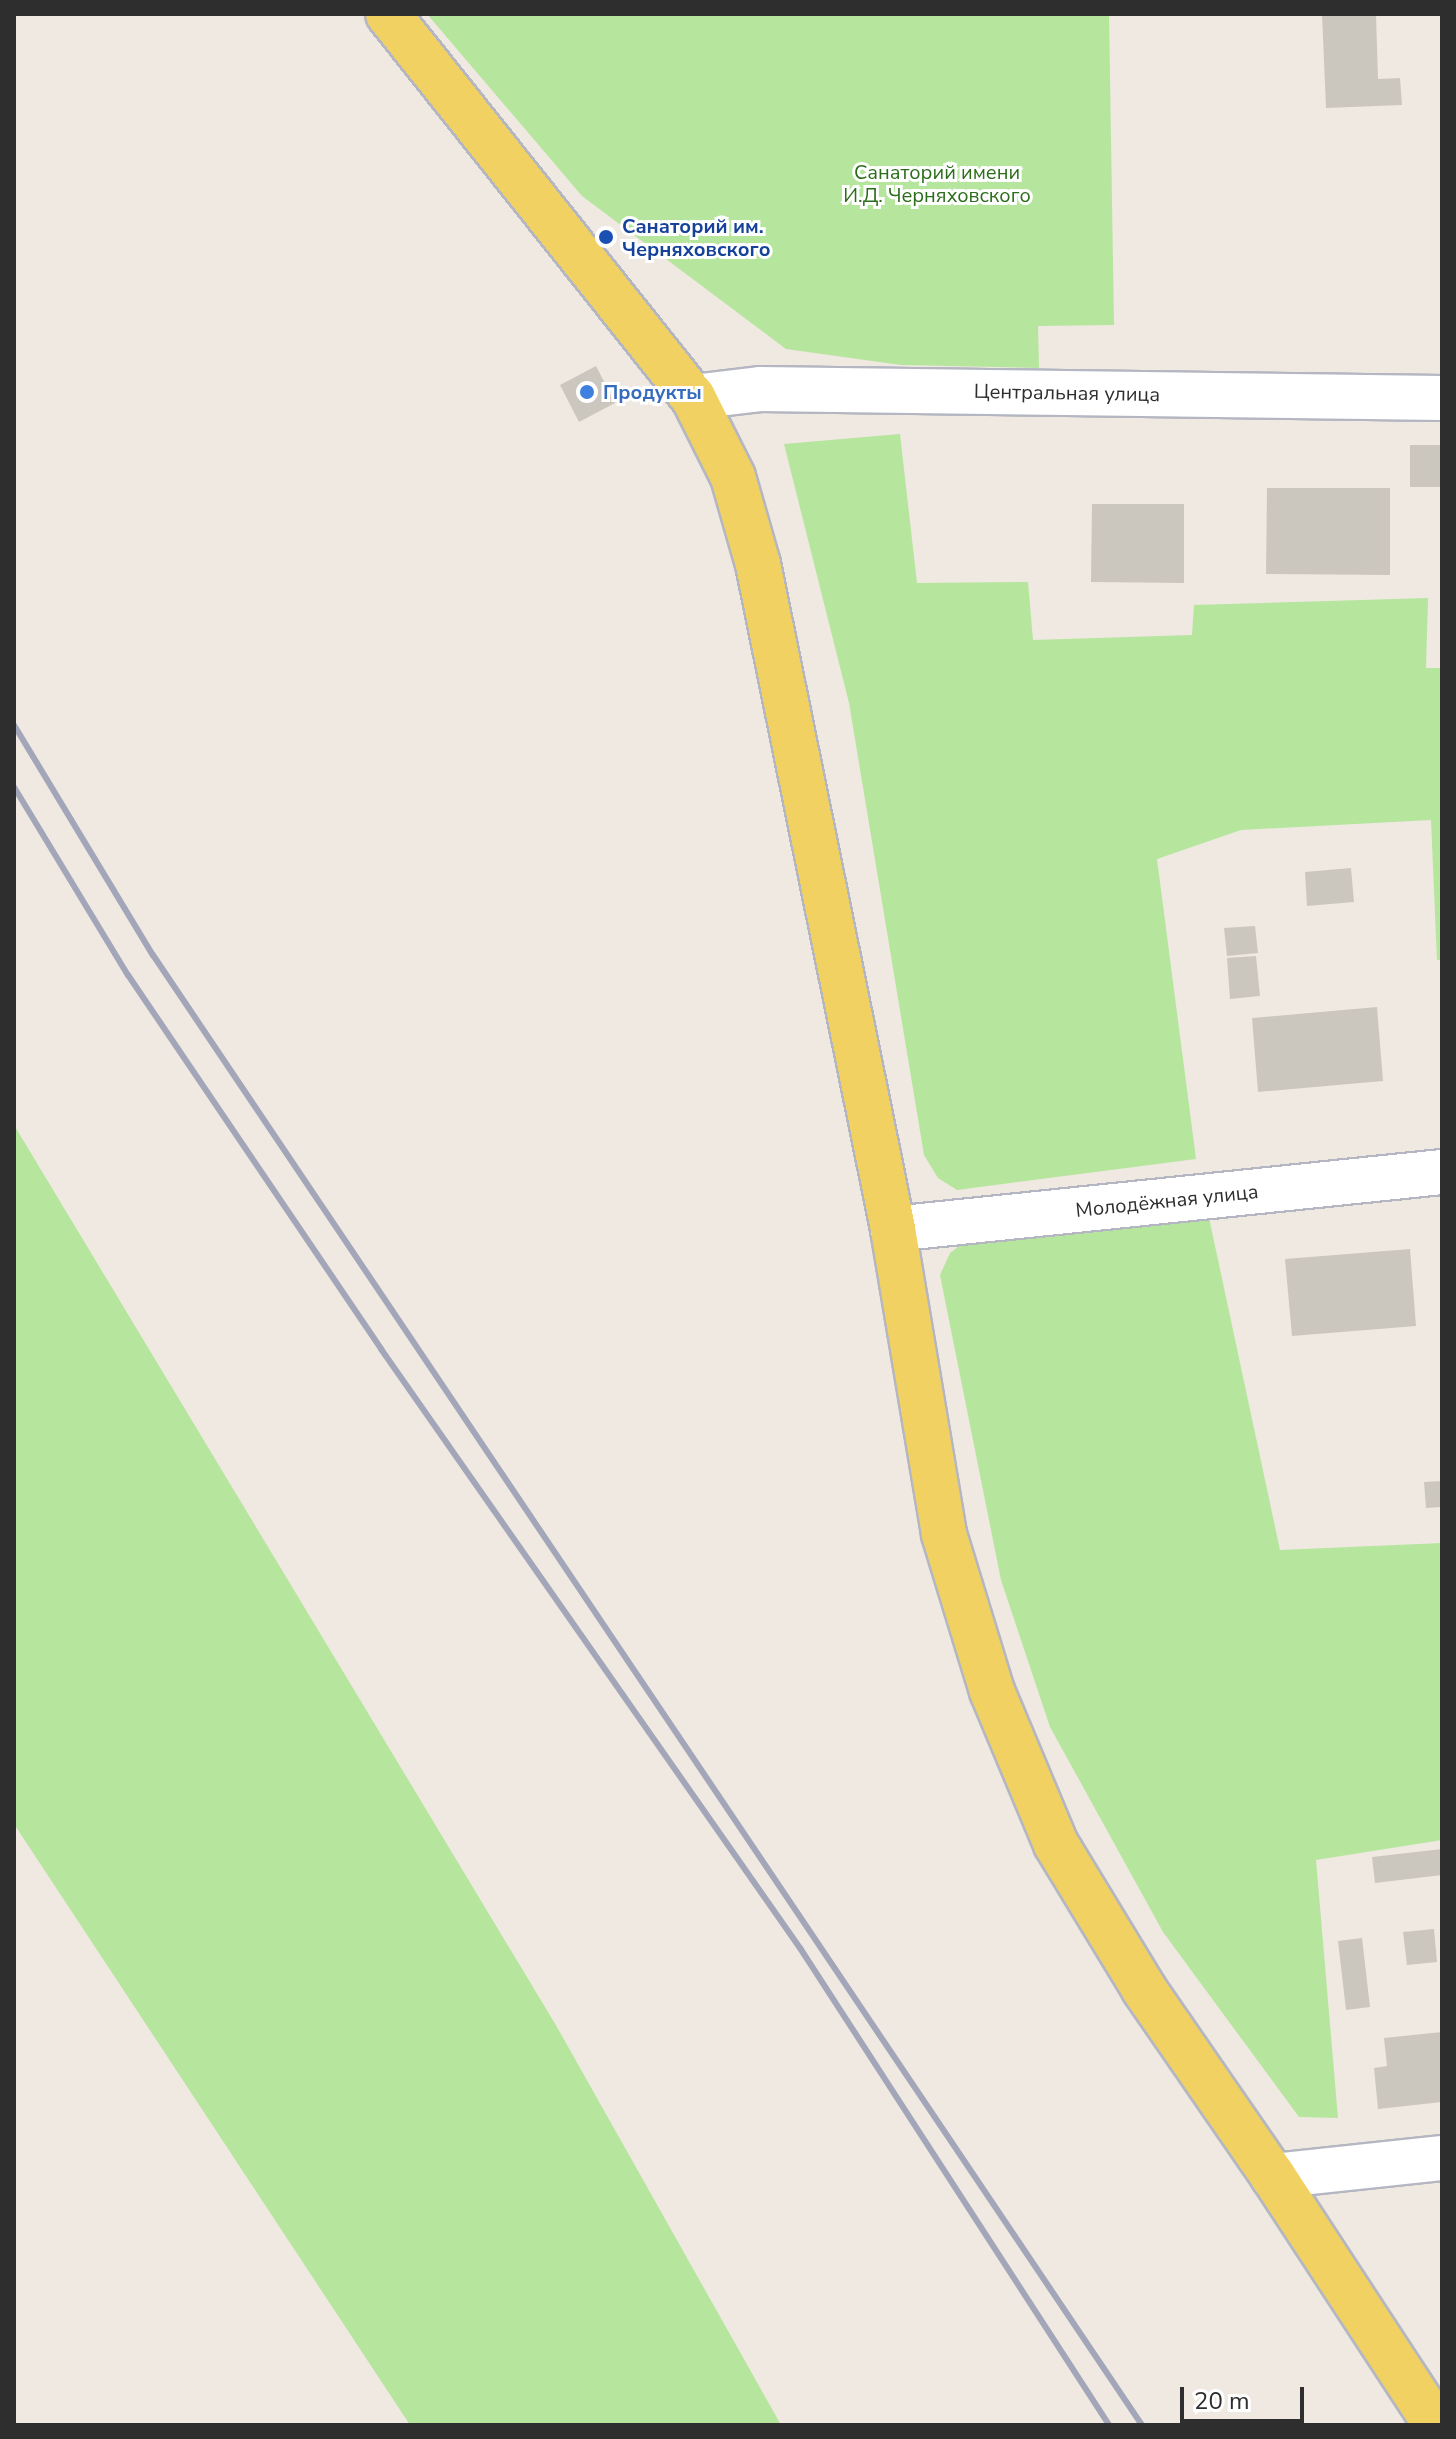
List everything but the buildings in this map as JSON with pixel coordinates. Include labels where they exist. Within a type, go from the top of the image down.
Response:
[{"type":"main road","points":[[388,14],[693,397],[733,477],[758,564],[893,1229],[944,1534],[992,1691],[1056,1844],[1144,1989],[1273,2176],[1436,2425]]},
{"type":"street","name":"Центральная улица","points":[[693,397],[760,389],[1442,398]]},
{"type":"street","name":"Молодёжная улица","points":[[893,1229],[1442,1172]]},
{"type":"street","points":[[1273,2176],[1442,2158]]},
{"type":"green space","name":"Санаторий имени И.Д. Черняховского","points":[[427,14],[1109,14],[1114,325],[1038,326],[1039,368],[901,365],[786,349],[582,196]]},
{"type":"green space","points":[[900,434],[917,583],[1028,582],[1033,640],[1192,635],[1194,605],[1428,598],[1426,668],[1442,668],[1442,960],[1437,960],[1431,820],[1241,830],[1157,859],[1196,1159],[957,1190],[938,1178],[924,1155],[849,703],[784,444]]},
{"type":"green space","points":[[14,1125],[557,2027],[781,2425],[410,2425],[14,1824]]},
{"type":"green space","points":[[1208,1213],[1280,1550],[1442,1543],[1442,1840],[1316,1860],[1338,2118],[1299,2117],[1163,1932],[1050,1727],[1001,1580],[940,1275],[950,1253],[970,1238]]},
{"type":"railway","points":[[14,725],[153,955],[1142,2425]]},
{"type":"railway","points":[[14,787],[128,975],[381,1349],[800,1948],[1109,2425]]},
{"type":"place","name":"Санаторий им. Черняховского","points":[[606,237]]},
{"type":"place","name":"Продукты","points":[[587,392]]}]
